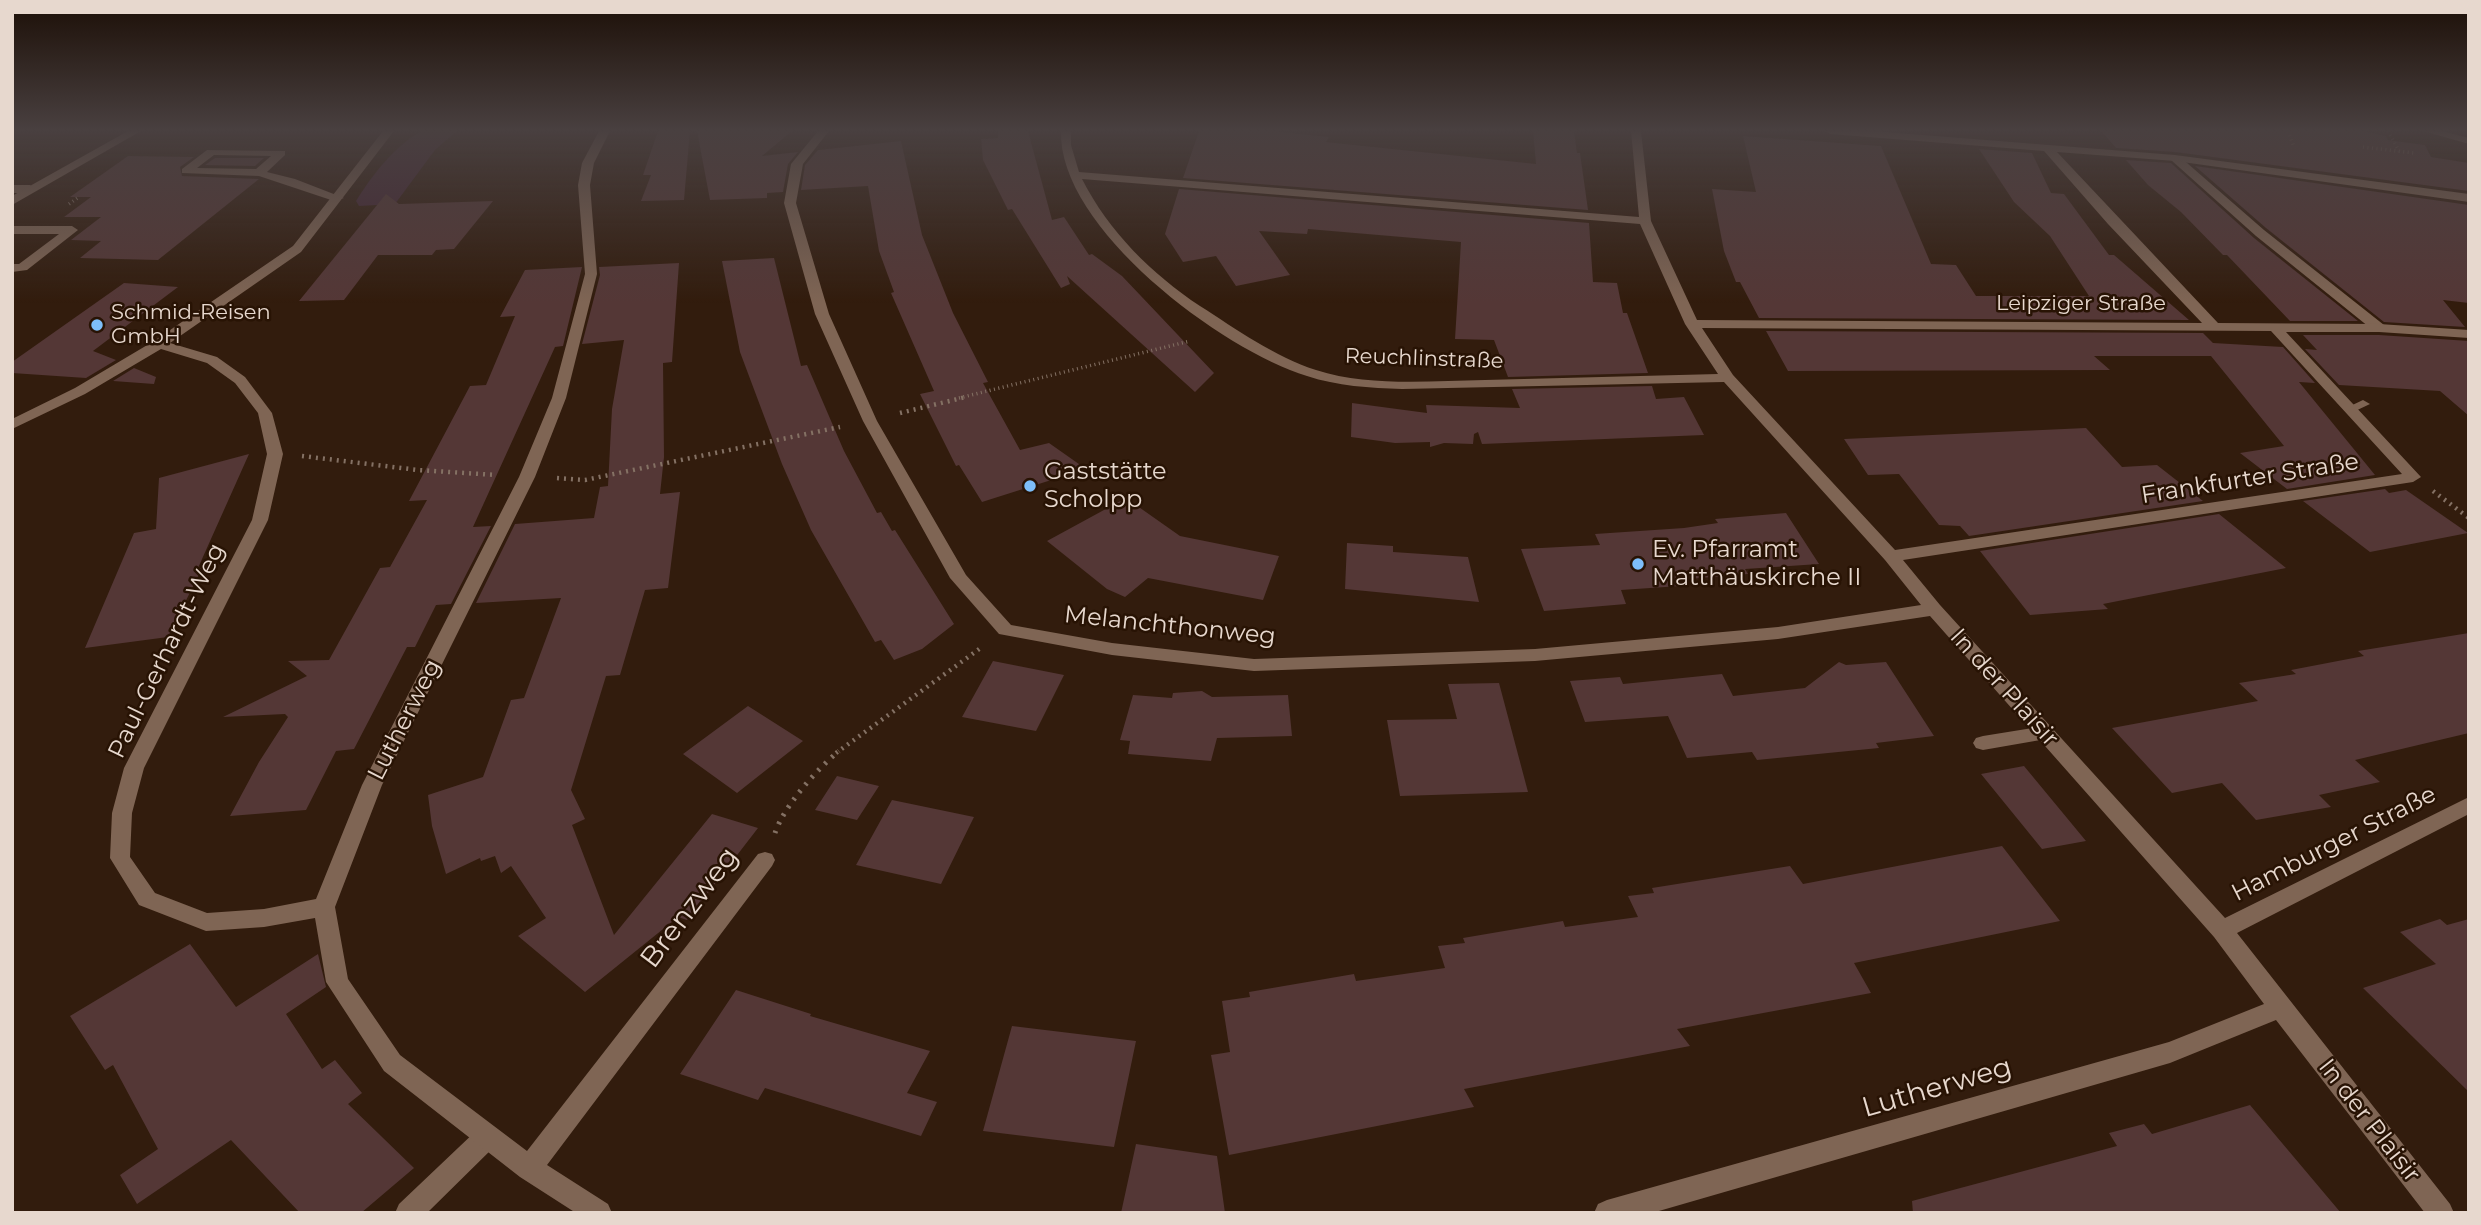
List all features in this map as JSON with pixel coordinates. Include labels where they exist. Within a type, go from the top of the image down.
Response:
[{"type":"street","points":[[311,188],[338,198]]},
{"type":"street","points":[[12,425],[80,390],[159,344],[297,248],[345,188]]},
{"type":"street","name":"Lutherweg","points":[[324,907],[372,785],[527,477],[559,398],[591,274],[584,188]]},
{"type":"street","points":[[793,188],[790,203],[822,314],[870,421],[959,578],[1005,630]]},
{"type":"street","name":"Reuchlinstraße","points":[[1083,188],[1099,215],[1135,260],[1179,295],[1232,331],[1287,364],[1312,373],[1348,380],[1438,385],[1728,379]]},
{"type":"street","points":[[1238,188],[1645,221]]},
{"type":"street","name":"In der Plaisir","points":[[1642,188],[1645,221],[1692,324],[1728,379],[1891,556],[1934,609],[2222,930],[2441,1213]]},
{"type":"street","points":[[2083,188],[2213,326]]},
{"type":"street","points":[[2209,188],[2260,233],[2379,328]]},
{"type":"street","points":[[2397,188],[2469,198]]},
{"type":"street","points":[[12,189],[30,189]]},
{"type":"street","points":[[12,201],[30,189]]},
{"type":"street","points":[[12,230],[72,230],[22,267],[12,268]]},
{"type":"street","name":"Leipziger Straße","points":[[1692,324],[2379,328],[2469,334]]},
{"type":"street","name":"Frankfurter Straße","points":[[1891,556],[2413,477],[2357,406],[2274,327]]},
{"type":"street","name":"Paul-Gerhardt-Weg","points":[[159,344],[212,360],[240,380],[265,413],[275,454],[260,520],[134,768],[122,813],[120,858],[148,899],[206,922],[264,918],[324,907]]},
{"type":"street","name":"Melanchthonweg","points":[[1005,630],[1112,649],[1254,664],[1535,654],[1778,633],[1934,609]]},
{"type":"street","points":[[1983,743],[2045,733]]},
{"type":"street","name":"Hamburger Straße","points":[[2222,930],[2469,805]]},
{"type":"street","name":"Brenzweg","points":[[529,1168],[765,860]]},
{"type":"street","points":[[324,907],[337,982],[392,1063],[529,1168],[598,1213]]},
{"type":"street","name":"Lutherweg","points":[[1607,1213],[2169,1052],[2280,1008]]},
{"type":"street","points":[[408,1213],[487,1137]]},
{"type":"path","points":[[527,477],[585,480],[870,421],[1232,331]]},
{"type":"path","points":[[275,454],[488,475]]},
{"type":"path","points":[[2413,477],[2469,518]]},
{"type":"path","name":"Brenzweg","points":[[765,860],[779,821],[824,764],[854,738],[1005,630]]},
{"type":"shaded area","points":[[365,188],[407,188],[395,204],[359,206],[356,201]]},
{"type":"building","points":[[82,188],[248,188],[158,260],[80,258],[101,241],[71,240],[101,217],[64,217],[91,197],[70,197]]},
{"type":"building","points":[[646,188],[685,188],[684,200],[641,201]]},
{"type":"building","points":[[708,188],[784,188],[783,192],[767,193],[767,198],[710,200]]},
{"type":"building","points":[[868,188],[912,188],[922,235],[953,313],[988,382],[983,383],[1020,450],[1049,443],[1086,469],[982,502],[959,465],[956,466],[920,394],[934,391],[891,293],[894,292],[879,251]]},
{"type":"building","points":[[997,188],[1043,188],[1052,220],[1064,217],[1089,255],[1092,254],[1122,276],[1214,373],[1195,392],[1067,276],[1070,284],[1061,288],[1012,209],[1008,210]]},
{"type":"building","points":[[1312,188],[1585,188],[1588,210]]},
{"type":"building","points":[[1755,188],[1899,188],[1931,264],[1956,265],[1976,296],[2089,296],[2050,236],[2014,202],[2005,188],[2049,188],[2051,193],[2064,194],[2109,255],[2114,255],[2189,320],[1759,318],[1740,282],[1736,282],[1724,251],[1712,189],[1756,192]]},
{"type":"building","points":[[2152,188],[2199,188],[2254,238],[2358,321],[2290,321],[2227,255],[2223,255],[2181,212]]},
{"type":"building","points":[[2220,188],[2351,188],[2469,205],[2469,303],[2443,300],[2465,327],[2384,322]]},
{"type":"building","points":[[1179,189],[1589,223],[1593,282],[1617,283],[1623,313],[1627,313],[1648,373],[1508,377],[1494,340],[1455,339],[1461,242],[1308,229],[1307,234],[1259,231],[1290,275],[1236,286],[1216,256],[1183,262],[1165,234]]},
{"type":"building","points":[[386,194],[399,204],[493,201],[454,249],[436,250],[432,255],[378,255],[344,300],[299,301]]},
{"type":"building","points":[[774,258],[801,366],[807,365],[844,451],[877,513],[881,512],[892,531],[895,530],[954,624],[922,649],[894,660],[881,640],[875,642],[811,530],[782,464],[740,352],[722,261]]},
{"type":"building","points":[[679,263],[672,362],[663,363],[664,457],[660,494],[680,492],[668,588],[645,590],[620,675],[606,676],[571,790],[585,819],[572,825],[614,935],[712,814],[758,828],[687,920],[678,917],[585,992],[518,936],[546,918],[511,866],[501,873],[495,856],[481,861],[480,858],[446,874],[432,826],[428,795],[483,777],[511,700],[524,698],[561,598],[476,603],[515,524],[594,518],[600,487],[608,486],[612,409],[624,340],[582,344],[600,275],[599,267]]},
{"type":"building","points":[[582,267],[563,346],[555,347],[473,527],[491,526],[451,604],[436,605],[415,647],[407,647],[354,749],[336,751],[306,810],[230,816],[259,762],[288,717],[285,714],[223,717],[307,676],[288,661],[329,660],[380,568],[390,567],[427,500],[409,501],[470,386],[486,385],[515,316],[500,317],[525,270]]},
{"type":"building","name":"Schmid-Reisen GmbH","points":[[124,283],[178,287],[93,351],[116,360],[86,378],[12,373],[12,362]]},
{"type":"building","points":[[1766,331],[2203,333],[2213,343],[2283,347],[2315,383],[2299,382],[2375,475],[2287,489],[2240,453],[2284,446],[2211,356],[2094,356],[2110,370],[1788,371]]},
{"type":"building","points":[[2303,335],[2379,335],[2469,341],[2469,416],[2440,391],[2339,385],[2305,349],[2317,350]]},
{"type":"building","points":[[134,368],[156,377],[154,384],[113,381]]},
{"type":"building","points":[[1652,386],[1656,399],[1684,397],[1704,435],[1482,444],[1478,432],[1474,434],[1473,444],[1444,443],[1430,447],[1430,442],[1395,443],[1351,437],[1352,403],[1427,413],[1426,405],[1520,408],[1512,389]]},
{"type":"building","points":[[2086,428],[2122,467],[2157,465],[2203,501],[1969,536],[1960,526],[1939,525],[1899,474],[1868,475],[1844,439]]},
{"type":"building","points":[[249,454],[198,568],[202,568],[168,637],[85,648],[134,533],[156,529],[159,478]]},
{"type":"building","points":[[2385,489],[2389,493],[2406,490],[2468,533],[2370,552],[2303,501]]},
{"type":"building","points":[[1126,498],[1180,536],[1279,556],[1263,600],[1148,578],[1125,597],[1107,589],[1047,541]]},
{"type":"building","points":[[1786,513],[1819,564],[1745,569],[1748,574],[1677,580],[1680,586],[1621,590],[1626,604],[1544,611],[1521,549],[1600,545],[1595,534],[1684,528],[1718,523],[1715,519]]},
{"type":"building","points":[[2219,514],[2286,568],[2103,604],[2108,609],[2030,615],[1980,551]]},
{"type":"building","points":[[1347,543],[1393,546],[1393,552],[1468,557],[1479,602],[1345,589]]},
{"type":"building","points":[[2469,633],[2469,733],[2355,760],[2380,782],[2319,795],[2331,807],[2256,820],[2222,783],[2172,793],[2112,728],[2258,701],[2239,683],[2296,674],[2291,670],[2364,656],[2358,651]]},
{"type":"building","points":[[993,661],[1064,675],[1036,731],[962,717]]},
{"type":"building","points":[[1839,662],[1846,665],[1886,662],[1934,736],[1876,743],[1879,748],[1757,760],[1752,752],[1687,758],[1668,716],[1585,722],[1570,681],[1620,677],[1623,684],[1722,674],[1733,696],[1805,688]]},
{"type":"building","points":[[1499,683],[1528,792],[1400,796],[1387,720],[1457,719],[1448,684]]},
{"type":"building","points":[[1202,691],[1212,697],[1288,695],[1292,736],[1217,738],[1211,761],[1128,754],[1130,741],[1120,740],[1133,695],[1172,698],[1173,693]]},
{"type":"building","points":[[748,706],[803,741],[737,793],[683,754]]},
{"type":"building","points":[[2024,766],[2086,841],[2042,849],[1981,774]]},
{"type":"building","points":[[837,776],[879,786],[857,820],[815,810]]},
{"type":"building","points":[[892,800],[974,817],[941,884],[856,865]]},
{"type":"building","points":[[2002,846],[2060,921],[1854,963],[1871,993],[1677,1029],[1690,1046],[1464,1089],[1474,1107],[1229,1155],[1211,1055],[1230,1052],[1222,1001],[1250,997],[1249,992],[1354,974],[1356,981],[1445,968],[1438,946],[1465,943],[1463,938],[1563,921],[1565,927],[1638,917],[1628,896],[1654,893],[1652,888],[1790,866],[1803,884]]},
{"type":"building","points":[[2440,919],[2447,925],[2469,919],[2469,1092],[2363,988],[2436,964],[2400,932]]},
{"type":"building","points":[[190,944],[236,1007],[318,954],[326,987],[286,1014],[322,1069],[335,1060],[362,1093],[348,1104],[414,1168],[361,1213],[300,1213],[231,1140],[137,1204],[120,1175],[158,1149],[113,1065],[105,1070],[70,1016]]},
{"type":"building","points":[[736,990],[811,1014],[810,1016],[930,1051],[907,1093],[937,1102],[921,1136],[765,1088],[758,1100],[680,1074]]},
{"type":"building","points":[[1012,1026],[1136,1041],[1114,1147],[983,1131]]},
{"type":"building","points":[[2250,1105],[2341,1213],[1913,1213],[1912,1201],[2117,1146],[2109,1133],[2144,1124],[2152,1134]]},
{"type":"building","points":[[1136,1144],[1217,1156],[1225,1213],[1121,1213]]},
{"type":"place","name":"Schmid-Reisen GmbH","points":[[97,325]]},
{"type":"place","name":"Gaststätte Scholpp","points":[[1030,486]]},
{"type":"place","name":"Ev. Pfarramt Matthäuskirche II","points":[[1638,564]]}]
